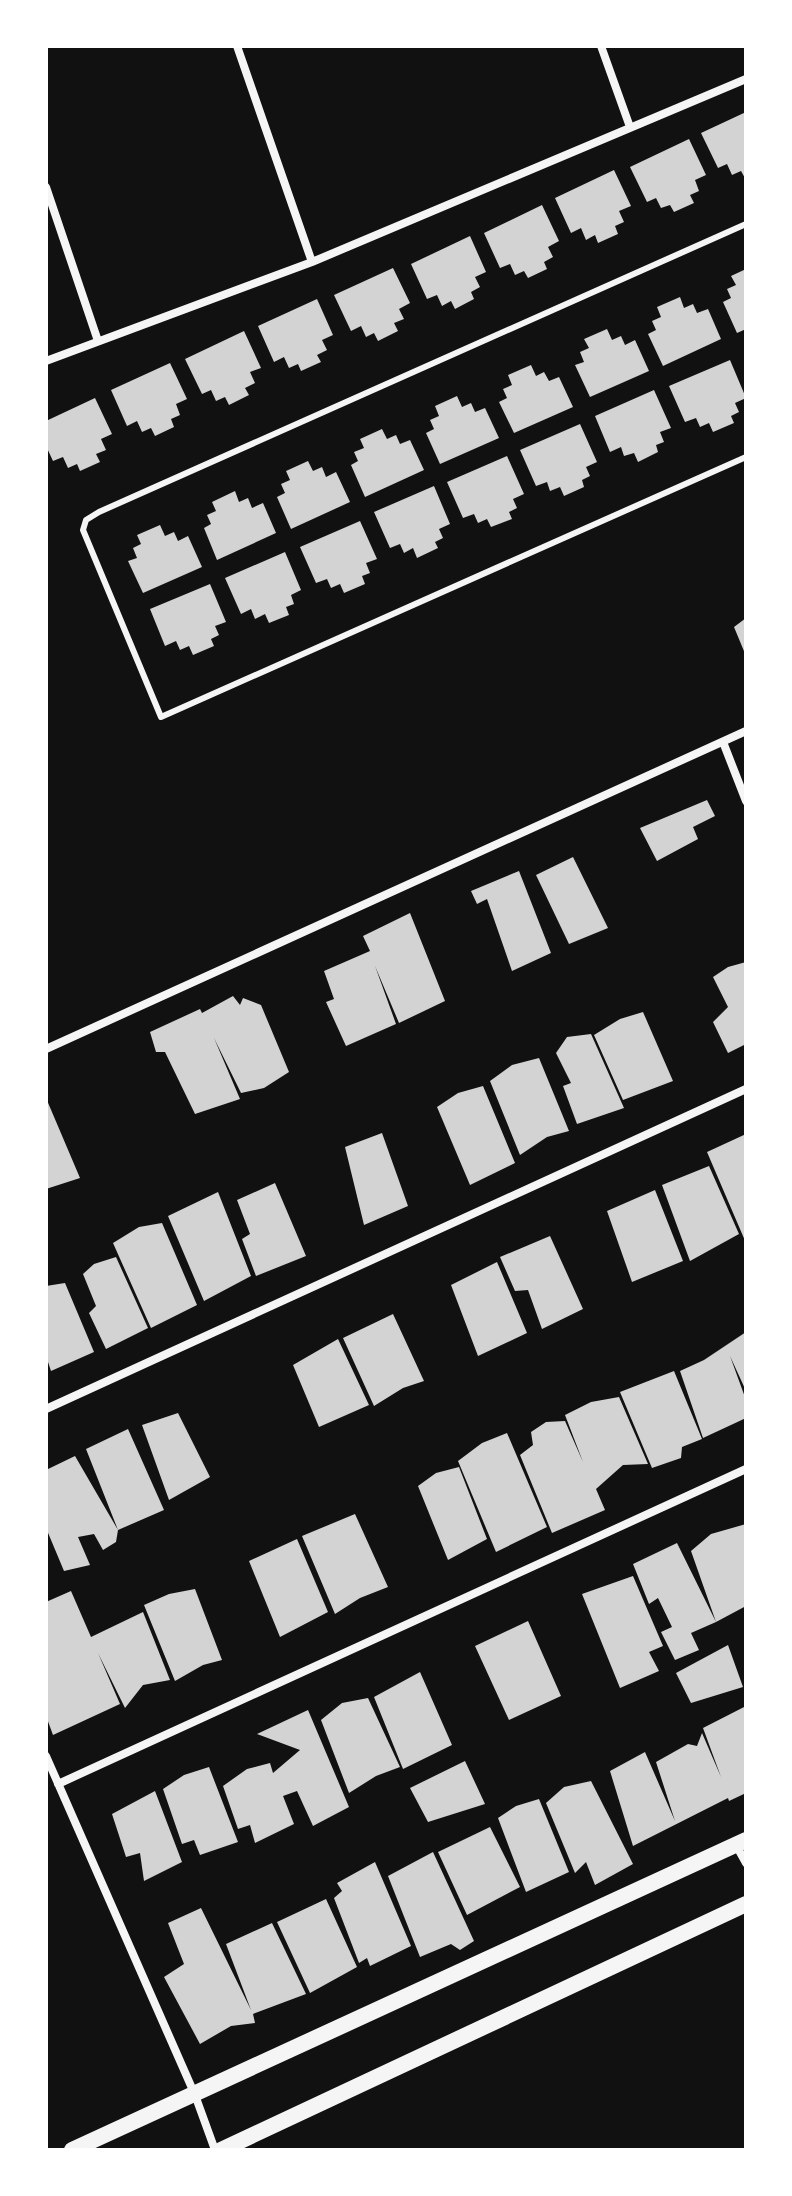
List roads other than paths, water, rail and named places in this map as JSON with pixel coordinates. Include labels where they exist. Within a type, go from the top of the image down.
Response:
[{"type":"main road","points":[[72,2150],[741,1843]]},
{"type":"main road","points":[[221,2150],[746,1904]]},
{"type":"street","points":[[237,46],[312,262]]},
{"type":"street","points":[[601,46],[630,127]]},
{"type":"street","points":[[46,361],[312,262],[746,79]]},
{"type":"street","points":[[46,187],[98,341]]},
{"type":"street","points":[[46,1049],[746,731]]},
{"type":"street","points":[[723,742],[746,801]]},
{"type":"street","points":[[46,1409],[746,1089]]},
{"type":"street","points":[[58,1784],[746,1469]]},
{"type":"street","points":[[46,1756],[195,2095],[215,2150]]},
{"type":"street","points":[[741,1843],[746,1863]]},
{"type":"lane","points":[[746,224],[99,512],[86,520],[83,530],[161,717],[746,457]]}]
